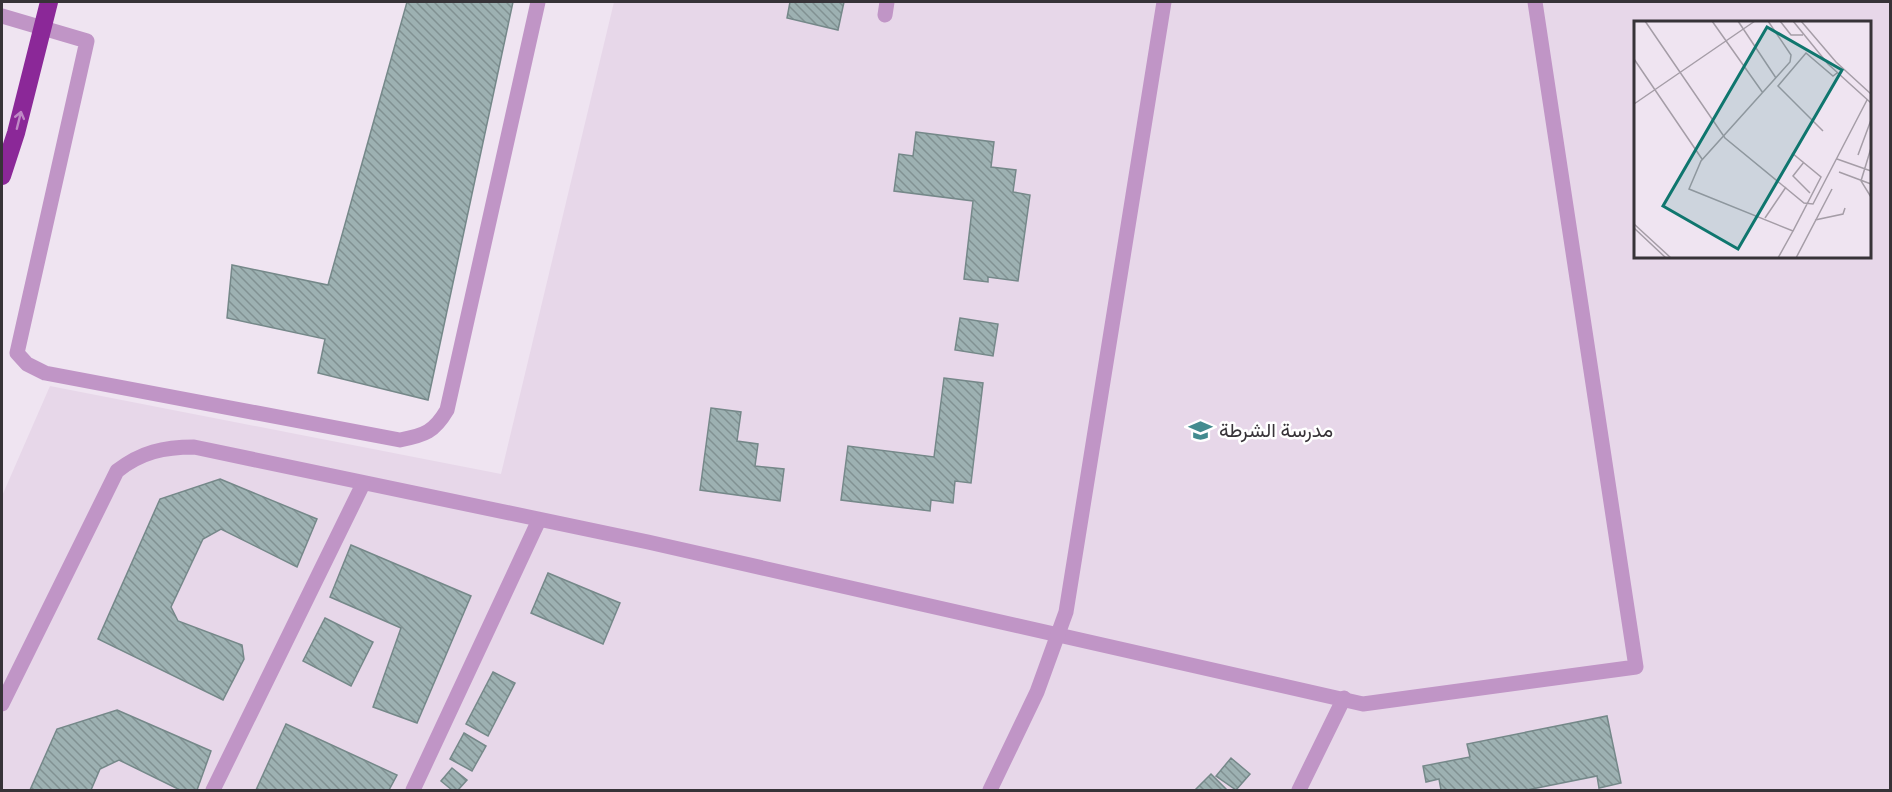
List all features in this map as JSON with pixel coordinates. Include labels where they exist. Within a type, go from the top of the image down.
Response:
[{"type":"highway","points":[[2,176],[16,133],[49,2]]},
{"type":"lane","points":[[2,16],[87,41],[17,353],[27,364],[45,373],[400,440],[420,436],[437,426],[447,410],[538,2]]},
{"type":"lane","points":[[990,790],[1037,692],[1066,612],[1164,2]]},
{"type":"lane","points":[[2,704],[117,471],[133,459],[153,451],[194,447],[539,520],[1363,704],[1636,667],[1535,2]]},
{"type":"lane","points":[[213,790],[363,484]]},
{"type":"lane","points":[[413,790],[539,520]]},
{"type":"lane","points":[[1299,790],[1344,698]]},
{"type":"shaded area","name":"مدرسة الشرطة","points":[[614,2],[1890,2],[1890,790],[2,790],[2,496],[50,386],[501,474]]},
{"type":"building","points":[[407,2],[513,2],[428,400],[318,373],[325,339],[227,318],[232,265],[328,285]]},
{"type":"building","points":[[790,2],[844,2],[838,30],[787,18]]},
{"type":"building","points":[[916,132],[994,142],[991,167],[1016,170],[1013,192],[1030,195],[1018,281],[988,277],[988,282],[964,279],[973,201],[894,191],[899,154],[913,156]]},
{"type":"building","points":[[960,318],[998,324],[993,356],[955,350]]},
{"type":"building","points":[[944,378],[983,383],[971,483],[955,481],[953,503],[931,500],[930,511],[841,500],[848,446],[934,457]]},
{"type":"building","points":[[711,408],[741,412],[737,441],[758,444],[755,466],[784,469],[780,501],[700,490]]},
{"type":"building","points":[[220,479],[317,519],[297,567],[221,529],[203,539],[171,607],[178,621],[242,645],[244,659],[223,700],[98,639],[160,499]]},
{"type":"building","points":[[351,545],[471,596],[417,723],[373,707],[401,628],[330,597]]},
{"type":"building","points":[[548,573],[620,603],[603,644],[531,613]]},
{"type":"building","points":[[325,618],[373,642],[351,686],[303,661]]},
{"type":"building","points":[[493,672],[515,683],[488,736],[466,724]]},
{"type":"building","points":[[117,710],[211,751],[197,790],[180,790],[119,760],[100,769],[91,790],[30,790],[57,729]]},
{"type":"building","points":[[1607,716],[1621,783],[1599,788],[1597,776],[1527,790],[1441,790],[1439,779],[1426,782],[1423,766],[1470,757],[1467,744]]},
{"type":"building","points":[[286,724],[397,775],[389,790],[256,790]]},
{"type":"building","points":[[464,733],[486,746],[472,771],[450,759]]},
{"type":"building","points":[[1231,758],[1250,774],[1236,790],[1216,776]]},
{"type":"building","points":[[452,768],[467,780],[458,790],[452,790],[441,781]]},
{"type":"building","points":[[1211,774],[1227,790],[1195,790]]},
{"type":"place","name":"مدرسة الشرطة","points":[[1201,430]]}]
